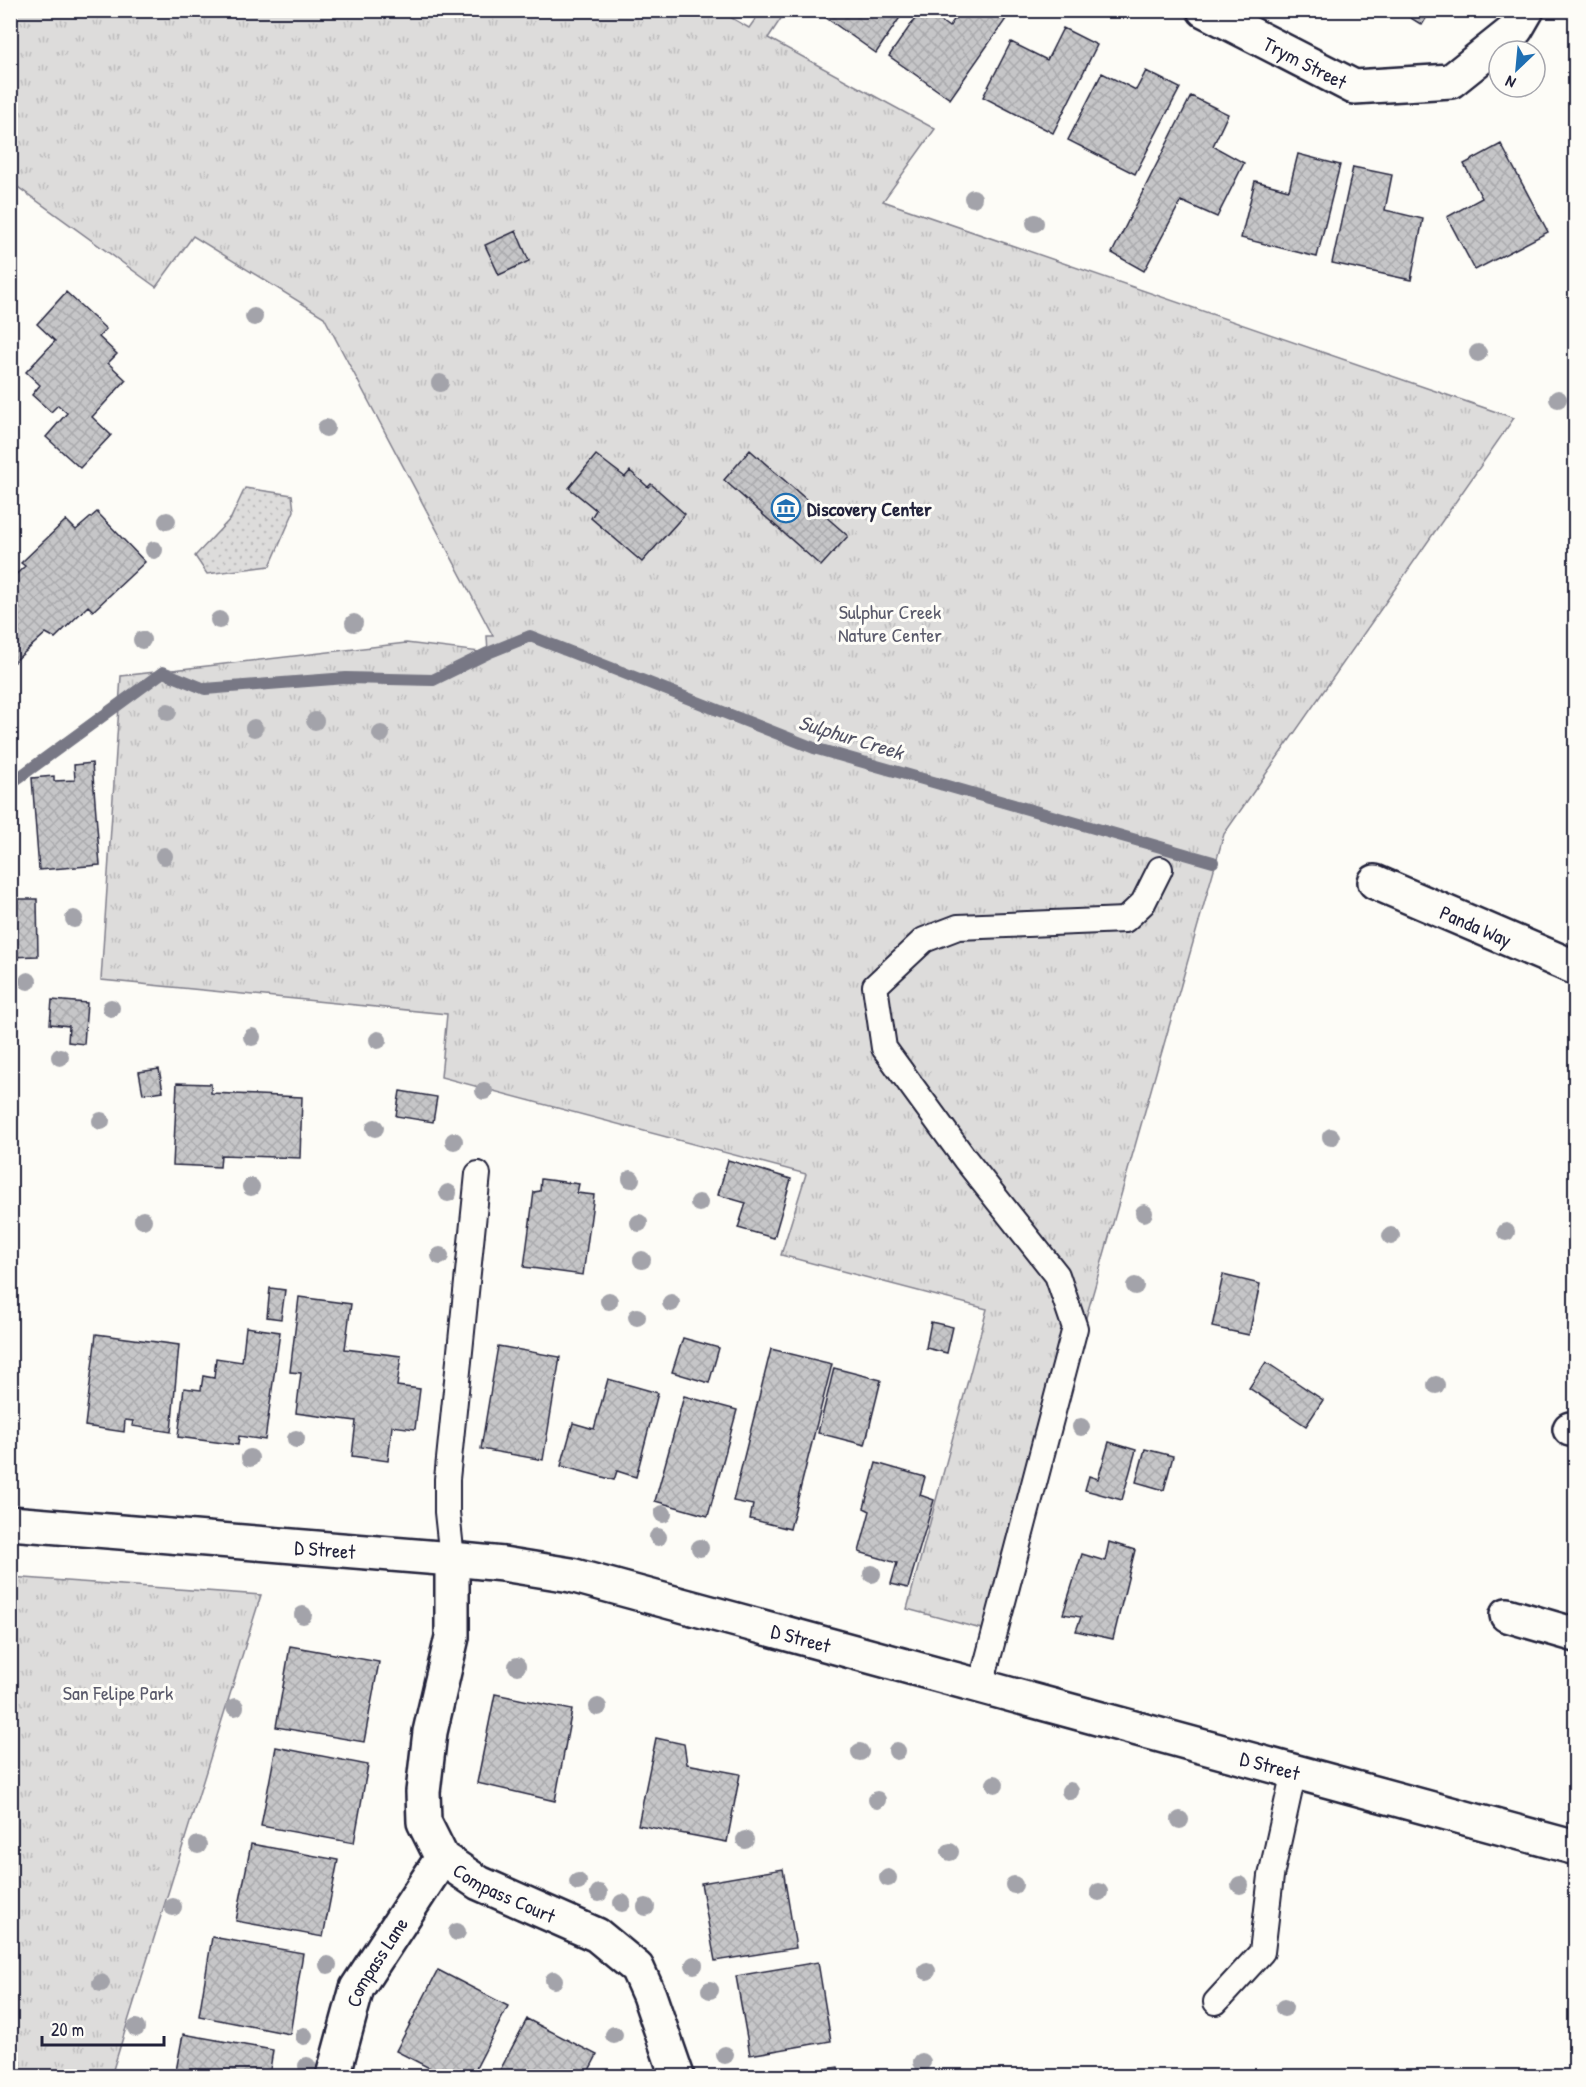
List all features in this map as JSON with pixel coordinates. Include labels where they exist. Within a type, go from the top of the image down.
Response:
[{"type":"main road","name":"Trym Street","points":[[1204,10],[1354,87],[1451,81],[1516,29],[1527,10]]},
{"type":"main road","name":"Panda Way","points":[[1375,882],[1575,968]]},
{"type":"main road","name":"D Street","points":[[10,1523],[452,1559],[503,1564],[571,1575],[1575,1848]]},
{"type":"main road","name":"Compass Court","points":[[452,1559],[453,1636],[429,1732],[423,1792],[424,1822],[442,1858],[479,1883],[597,1935],[637,1968],[649,1995],[677,2076]]},
{"type":"main road","points":[[1507,1615],[1575,1635]]},
{"type":"main road","name":"Compass Lane","points":[[333,2076],[357,1988],[442,1858]]},
{"type":"lane","points":[[981,1685],[1074,1328],[1057,1275],[965,1159],[884,1048],[875,986],[924,940],[958,927],[1125,920],[1143,903],[1160,869]]},
{"type":"lane","points":[[452,1559],[447,1512],[447,1479],[477,1174]]},
{"type":"lane","points":[[1216,2002],[1262,1952],[1271,1876],[1294,1771]]},
{"type":"green space","name":"Sulphur Creek Nature Center","points":[[718,10],[749,28],[761,11],[786,11],[768,38],[935,129],[883,201],[1514,418],[1224,834],[996,1633],[907,1609],[987,1309],[781,1255],[806,1174],[441,1077],[447,1014],[101,980],[121,676],[406,643],[488,653],[487,636],[493,636],[324,317],[193,236],[156,287],[11,182],[11,11]]},
{"type":"green space","points":[[245,488],[292,495],[294,511],[270,566],[207,574],[195,556],[231,518]]},
{"type":"green space","name":"San Felipe Park","points":[[10,1577],[261,1595],[111,2076],[11,2076]]},
{"type":"building","points":[[815,10],[905,10],[876,53]]},
{"type":"building","points":[[921,10],[926,10],[949,27],[961,10],[994,10],[1006,19],[950,99],[889,56]]},
{"type":"building","points":[[1398,10],[1431,10],[1422,25]]},
{"type":"building","points":[[1063,28],[1097,45],[1053,133],[983,97],[1011,42],[1047,60]]},
{"type":"building","points":[[1146,71],[1180,88],[1135,174],[1068,140],[1102,73],[1136,90]]},
{"type":"building","points":[[1191,96],[1228,114],[1213,146],[1244,163],[1217,217],[1181,201],[1144,271],[1112,253]]},
{"type":"building","points":[[1501,144],[1548,232],[1475,270],[1447,217],[1482,198],[1464,164]]},
{"type":"building","points":[[1298,154],[1340,165],[1317,257],[1241,238],[1255,181],[1289,190]]},
{"type":"building","points":[[1353,167],[1392,175],[1385,210],[1423,219],[1411,280],[1332,263]]},
{"type":"building","points":[[516,231],[529,261],[499,275],[485,245]]},
{"type":"building","points":[[66,292],[106,329],[99,337],[117,354],[108,363],[126,380],[92,417],[111,435],[80,468],[46,437],[67,413],[58,405],[51,412],[32,395],[40,385],[26,372],[55,341],[37,324]]},
{"type":"building","name":"Discovery Center","points":[[750,450],[848,536],[821,566],[724,480]]},
{"type":"building","points":[[596,455],[625,477],[630,471],[648,487],[651,484],[685,514],[642,562],[591,518],[596,510],[569,488]]},
{"type":"building","points":[[97,512],[145,562],[93,611],[88,606],[55,638],[46,633],[14,662],[10,658],[10,580],[25,566],[21,563],[66,520],[76,530]]},
{"type":"building","points":[[92,763],[100,865],[39,870],[32,778],[54,776],[54,781],[75,780],[74,765]]},
{"type":"building","points":[[10,899],[37,899],[38,956],[10,957]]},
{"type":"building","points":[[52,1000],[87,1003],[84,1044],[68,1042],[69,1026],[50,1024]]},
{"type":"building","points":[[159,1069],[163,1091],[143,1094],[139,1072]]},
{"type":"building","points":[[177,1083],[211,1084],[211,1093],[302,1097],[300,1158],[221,1155],[220,1167],[173,1165]]},
{"type":"building","points":[[400,1091],[437,1097],[433,1122],[396,1116]]},
{"type":"building","points":[[728,1160],[791,1179],[774,1238],[738,1228],[746,1203],[718,1195]]},
{"type":"building","points":[[541,1179],[579,1184],[577,1193],[594,1195],[583,1275],[524,1267],[534,1192],[540,1191]]},
{"type":"building","points":[[1223,1275],[1260,1284],[1249,1335],[1212,1327]]},
{"type":"building","points":[[270,1288],[285,1290],[281,1319],[267,1317]]},
{"type":"building","points":[[299,1297],[351,1304],[345,1349],[401,1356],[397,1386],[420,1389],[415,1429],[392,1426],[388,1461],[352,1456],[356,1421],[296,1413],[301,1373],[290,1372]]},
{"type":"building","points":[[931,1322],[953,1327],[947,1353],[926,1348]]},
{"type":"building","points":[[246,1327],[280,1332],[265,1440],[239,1436],[238,1445],[178,1437],[184,1388],[201,1390],[203,1376],[214,1378],[216,1358],[242,1362]]},
{"type":"building","points":[[96,1334],[179,1345],[171,1432],[132,1426],[133,1421],[125,1420],[124,1432],[85,1426]]},
{"type":"building","points":[[683,1338],[719,1348],[709,1383],[672,1372]]},
{"type":"building","points":[[498,1346],[560,1357],[543,1460],[481,1449]]},
{"type":"building","points":[[771,1349],[832,1364],[790,1529],[750,1519],[753,1505],[733,1501]]},
{"type":"building","points":[[1266,1362],[1323,1400],[1306,1426],[1249,1388]]},
{"type":"building","points":[[834,1368],[881,1380],[865,1445],[818,1433]]},
{"type":"building","points":[[608,1379],[658,1393],[636,1477],[617,1471],[614,1480],[561,1466],[573,1423],[594,1429]]},
{"type":"building","points":[[684,1396],[737,1410],[708,1516],[655,1501]]},
{"type":"building","points":[[1109,1442],[1136,1450],[1122,1500],[1085,1490],[1089,1476],[1098,1479]]},
{"type":"building","points":[[1145,1449],[1173,1456],[1164,1490],[1136,1482]]},
{"type":"building","points":[[876,1463],[925,1477],[920,1495],[934,1500],[908,1588],[891,1584],[897,1563],[859,1552],[870,1511],[864,1508]]},
{"type":"building","points":[[1109,1542],[1135,1550],[1113,1639],[1076,1631],[1081,1617],[1063,1614],[1082,1554],[1105,1561]]},
{"type":"building","points":[[290,1646],[379,1662],[364,1742],[276,1727]]},
{"type":"building","points":[[495,1694],[572,1710],[555,1801],[477,1783]]},
{"type":"building","points":[[656,1738],[684,1744],[687,1764],[740,1774],[727,1842],[638,1825]]},
{"type":"building","points":[[276,1747],[368,1765],[354,1843],[261,1826]]},
{"type":"building","points":[[251,1844],[338,1860],[323,1937],[236,1921]]},
{"type":"building","points":[[783,1869],[796,1948],[715,1961],[701,1883]]},
{"type":"building","points":[[212,1937],[303,1953],[290,2034],[199,2016]]},
{"type":"building","points":[[818,1962],[831,2041],[750,2055],[736,1976]]},
{"type":"building","points":[[438,1970],[508,2006],[472,2076],[445,2076],[396,2051]]},
{"type":"building","points":[[527,2019],[597,2055],[586,2076],[497,2076]]},
{"type":"building","points":[[183,2034],[273,2050],[269,2076],[175,2076]]},
{"type":"building","points":[[838,2067],[840,2076],[780,2076]]},
{"type":"waterway","name":"Sulphur Creek","points":[[10,784],[163,672],[205,689],[346,678],[433,680],[488,653],[530,636],[814,748],[1213,862]]},
{"type":"place","name":"Discovery Center","points":[[786,508]]}]
